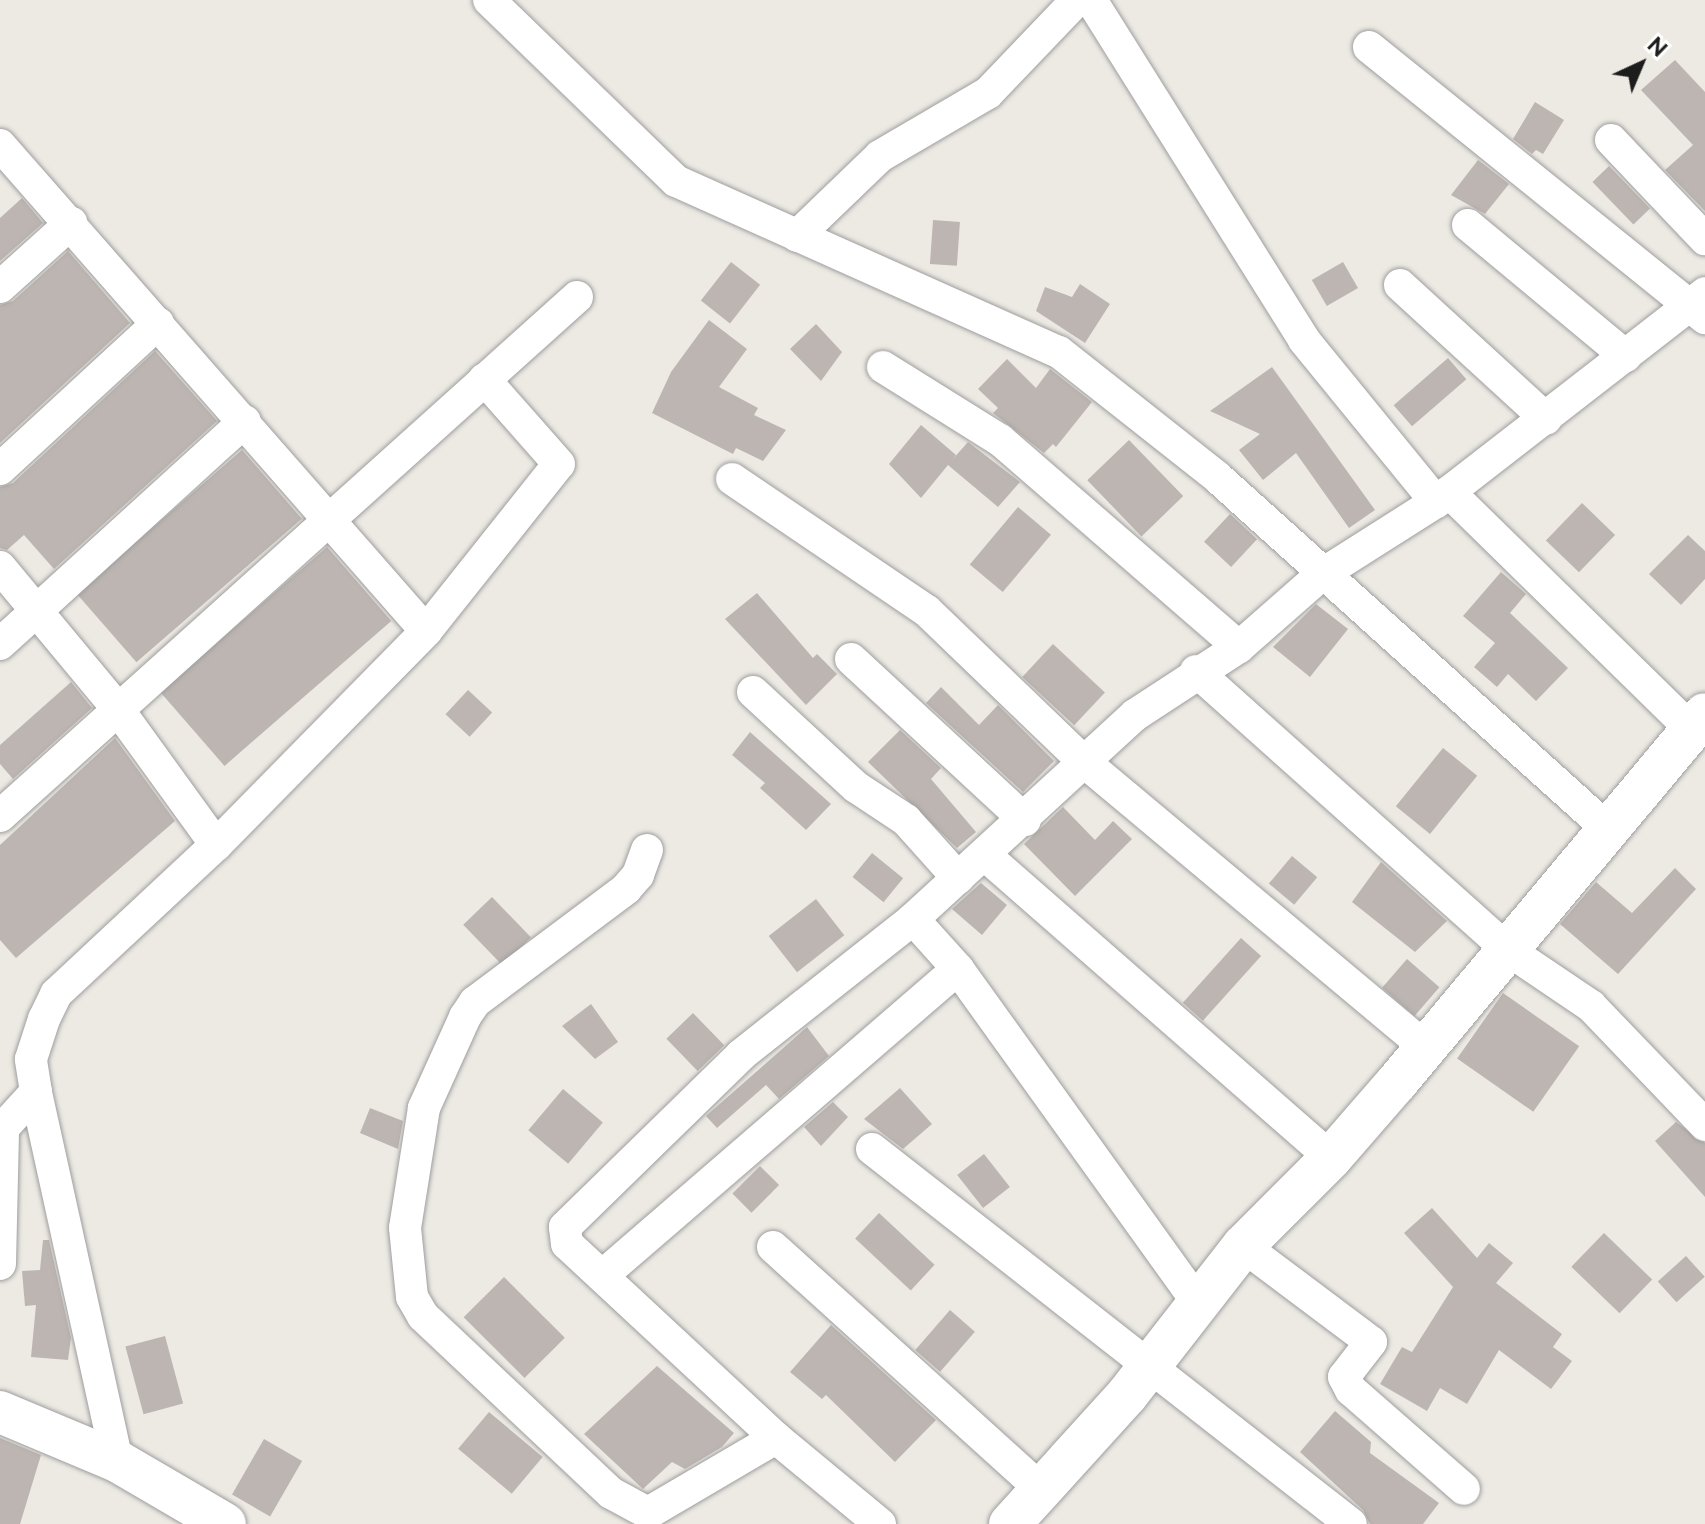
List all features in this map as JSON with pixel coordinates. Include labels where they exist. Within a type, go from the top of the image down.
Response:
[{"type":"street","points":[[489,0],[661,170],[695,193],[1059,352],[1209,470],[1321,575],[1610,831]]},
{"type":"street","points":[[797,236],[880,156],[988,93],[1077,0]]},
{"type":"street","points":[[1010,1524],[1039,1487],[1200,1306],[1243,1246],[1331,1158],[1610,831],[1697,721],[1442,497],[1304,340],[1091,0]]},
{"type":"street","points":[[880,1524],[776,1438],[567,1244],[565,1227],[741,1055],[913,919],[1025,820],[1082,760],[1196,671],[1239,647],[1321,575],[1442,497],[1626,356],[1701,306],[1369,47]]},
{"type":"street","points":[[1611,140],[1705,239]]},
{"type":"street","points":[[0,145],[426,631]]},
{"type":"street","points":[[0,287],[71,223]]},
{"type":"street","points":[[1468,225],[1626,356]]},
{"type":"street","points":[[1400,285],[1546,419]]},
{"type":"street","points":[[0,816],[577,297]]},
{"type":"street","points":[[0,469],[158,323]]},
{"type":"street","points":[[883,367],[1000,440],[1239,647]]},
{"type":"street","points":[[117,1461],[31,1059],[56,994],[216,845],[426,631],[559,464],[484,379]]},
{"type":"street","points":[[0,644],[38,613],[245,421]]},
{"type":"street","points":[[732,479],[927,611],[1082,760],[1425,1047]]},
{"type":"street","points":[[0,567],[117,708],[216,845]]},
{"type":"street","points":[[851,659],[1025,820]]},
{"type":"street","points":[[1196,671],[1508,950],[1591,1006],[1705,1125]]},
{"type":"street","points":[[753,692],[856,787],[906,820],[958,878]]},
{"type":"street","points":[[647,850],[633,882],[475,1002],[465,1017],[424,1108],[405,1228],[412,1297],[423,1316],[600,1483],[648,1513],[776,1438]]},
{"type":"street","points":[[985,855],[1331,1158]]},
{"type":"street","points":[[913,919],[958,969],[1200,1306]]},
{"type":"street","points":[[602,1276],[958,969]]},
{"type":"street","points":[[0,1264],[3,1128],[36,1092]]},
{"type":"street","points":[[872,1149],[1351,1524]]},
{"type":"street","points":[[1243,1246],[1371,1342],[1344,1377],[1351,1390],[1464,1489]]},
{"type":"street","points":[[773,1247],[1039,1487]]},
{"type":"street","points":[[0,1412],[117,1461],[225,1524]]},
{"type":"building","points":[[1675,60],[1705,92],[1705,211],[1665,170],[1693,145],[1641,90]]},
{"type":"building","points":[[1535,102],[1564,120],[1543,154],[1536,150],[1532,154],[1513,139]]},
{"type":"building","points":[[1478,160],[1509,184],[1485,214],[1451,195]]},
{"type":"building","points":[[1609,166],[1650,208],[1633,224],[1592,182]]},
{"type":"building","points":[[22,198],[43,223],[0,261],[0,218]]},
{"type":"building","points":[[933,220],[960,222],[957,266],[930,264]]},
{"type":"building","points":[[68,251],[130,323],[0,443],[0,305],[13,301]]},
{"type":"building","points":[[731,262],[760,285],[730,323],[701,301]]},
{"type":"building","points":[[1343,262],[1358,288],[1327,306],[1312,280]]},
{"type":"building","points":[[1080,284],[1110,304],[1085,343],[1036,311],[1045,287],[1072,297]]},
{"type":"building","points":[[709,320],[747,349],[719,387],[758,408],[754,415],[786,430],[763,461],[736,448],[733,454],[652,413],[671,372]]},
{"type":"building","points":[[816,324],[842,352],[821,381],[790,349]]},
{"type":"building","points":[[155,351],[217,421],[54,569],[24,535],[7,550],[0,548],[0,487],[13,483]]},
{"type":"building","points":[[1448,358],[1466,379],[1412,426],[1394,405]]},
{"type":"building","points":[[1007,359],[1036,388],[1050,369],[1092,402],[1056,447],[1053,444],[1044,453],[993,413],[998,408],[978,389]]},
{"type":"building","points":[[1272,367],[1375,510],[1349,528],[1296,453],[1263,480],[1239,450],[1260,434],[1210,411]]},
{"type":"building","points":[[921,425],[956,455],[952,460],[968,442],[1020,482],[998,507],[948,465],[921,498],[889,464]]},
{"type":"building","points":[[1129,440],[1183,496],[1141,536],[1087,480]]},
{"type":"building","points":[[242,450],[302,519],[136,662],[77,594]]},
{"type":"building","points":[[1582,503],[1615,535],[1579,572],[1546,540]]},
{"type":"building","points":[[1018,507],[1051,535],[1003,592],[970,564]]},
{"type":"building","points":[[1230,514],[1257,539],[1231,567],[1204,542]]},
{"type":"building","points":[[1688,535],[1705,551],[1705,579],[1681,605],[1649,574]]},
{"type":"building","points":[[327,547],[391,621],[225,766],[160,692]]},
{"type":"building","points":[[1501,572],[1526,594],[1510,613],[1568,668],[1536,701],[1508,674],[1497,687],[1474,667],[1495,643],[1463,616]]},
{"type":"building","points":[[757,593],[813,658],[817,654],[837,674],[806,705],[725,619]]},
{"type":"building","points":[[1316,604],[1348,629],[1310,677],[1273,647]]},
{"type":"building","points":[[1053,644],[1105,692],[1074,725],[1022,677]]},
{"type":"building","points":[[71,682],[92,708],[13,779],[0,764],[0,745]]},
{"type":"building","points":[[941,687],[979,725],[998,705],[1054,761],[1023,792],[926,703]]},
{"type":"building","points":[[468,690],[492,713],[470,737],[445,714]]},
{"type":"building","points":[[900,730],[941,768],[931,779],[976,832],[957,848],[868,762]]},
{"type":"building","points":[[750,732],[831,804],[806,830],[760,788],[765,783],[732,755]]},
{"type":"building","points":[[115,738],[175,821],[16,958],[0,940],[0,845]]},
{"type":"building","points":[[1443,748],[1477,776],[1430,834],[1396,806]]},
{"type":"building","points":[[1063,807],[1095,840],[1113,821],[1132,839],[1075,896],[1024,844]]},
{"type":"building","points":[[872,853],[903,878],[884,902],[852,877]]},
{"type":"building","points":[[1292,856],[1317,877],[1294,905],[1269,884]]},
{"type":"building","points":[[1381,862],[1447,921],[1415,952],[1352,902]]},
{"type":"building","points":[[1675,868],[1696,889],[1618,974],[1560,924],[1596,882],[1632,913]]},
{"type":"building","points":[[981,883],[1007,905],[982,935],[952,909]]},
{"type":"building","points":[[492,897],[531,937],[502,965],[463,925]]},
{"type":"building","points":[[816,899],[844,935],[797,972],[769,936]]},
{"type":"building","points":[[1241,938],[1261,956],[1203,1021],[1183,1003]]},
{"type":"building","points":[[1407,959],[1439,987],[1415,1016],[1382,988]]},
{"type":"building","points":[[1503,993],[1579,1046],[1533,1112],[1457,1059]]},
{"type":"building","points":[[591,1004],[618,1042],[595,1059],[562,1026]]},
{"type":"building","points":[[693,1013],[724,1045],[698,1071],[666,1039]]},
{"type":"building","points":[[807,1027],[829,1056],[779,1099],[766,1085],[717,1128],[706,1116]]},
{"type":"building","points":[[900,1088],[932,1124],[903,1149],[864,1119]]},
{"type":"building","points":[[563,1089],[603,1122],[568,1164],[528,1130]]},
{"type":"building","points":[[833,1102],[848,1117],[821,1146],[804,1127]]},
{"type":"building","points":[[370,1108],[403,1121],[398,1149],[360,1133]]},
{"type":"building","points":[[1676,1122],[1705,1143],[1705,1197],[1655,1141]]},
{"type":"building","points":[[984,1154],[1010,1187],[983,1208],[957,1175]]},
{"type":"building","points":[[760,1166],[779,1185],[752,1213],[732,1194]]},
{"type":"building","points":[[1432,1208],[1477,1258],[1489,1243],[1513,1263],[1496,1283],[1562,1334],[1553,1347],[1572,1361],[1551,1389],[1499,1350],[1467,1404],[1440,1388],[1427,1411],[1380,1384],[1402,1347],[1412,1352],[1453,1287],[1404,1233]]},
{"type":"building","points":[[879,1213],[935,1265],[911,1290],[855,1239]]},
{"type":"building","points":[[1604,1233],[1652,1280],[1620,1313],[1571,1267]]},
{"type":"building","points":[[43,1240],[49,1240],[71,1338],[68,1360],[31,1357],[36,1305],[25,1306],[22,1271],[40,1270]]},
{"type":"building","points":[[1686,1256],[1705,1277],[1676,1302],[1658,1281]]},
{"type":"building","points":[[504,1277],[565,1338],[525,1378],[464,1317]]},
{"type":"building","points":[[950,1310],[975,1332],[940,1372],[915,1350]]},
{"type":"building","points":[[831,1325],[936,1420],[895,1462],[826,1395],[822,1399],[790,1372]]},
{"type":"building","points":[[165,1336],[183,1404],[144,1414],[125,1347]]},
{"type":"building","points":[[657,1366],[734,1433],[722,1447],[685,1469],[672,1462],[643,1489],[584,1434]]},
{"type":"building","points":[[1335,1411],[1371,1442],[1370,1453],[1439,1503],[1423,1524],[1370,1524],[1363,1510],[1300,1452]]},
{"type":"building","points":[[489,1412],[543,1457],[512,1494],[458,1449]]},
{"type":"building","points":[[0,1438],[41,1455],[20,1524],[0,1524]]},
{"type":"building","points":[[264,1439],[302,1461],[270,1516],[232,1494]]}]
